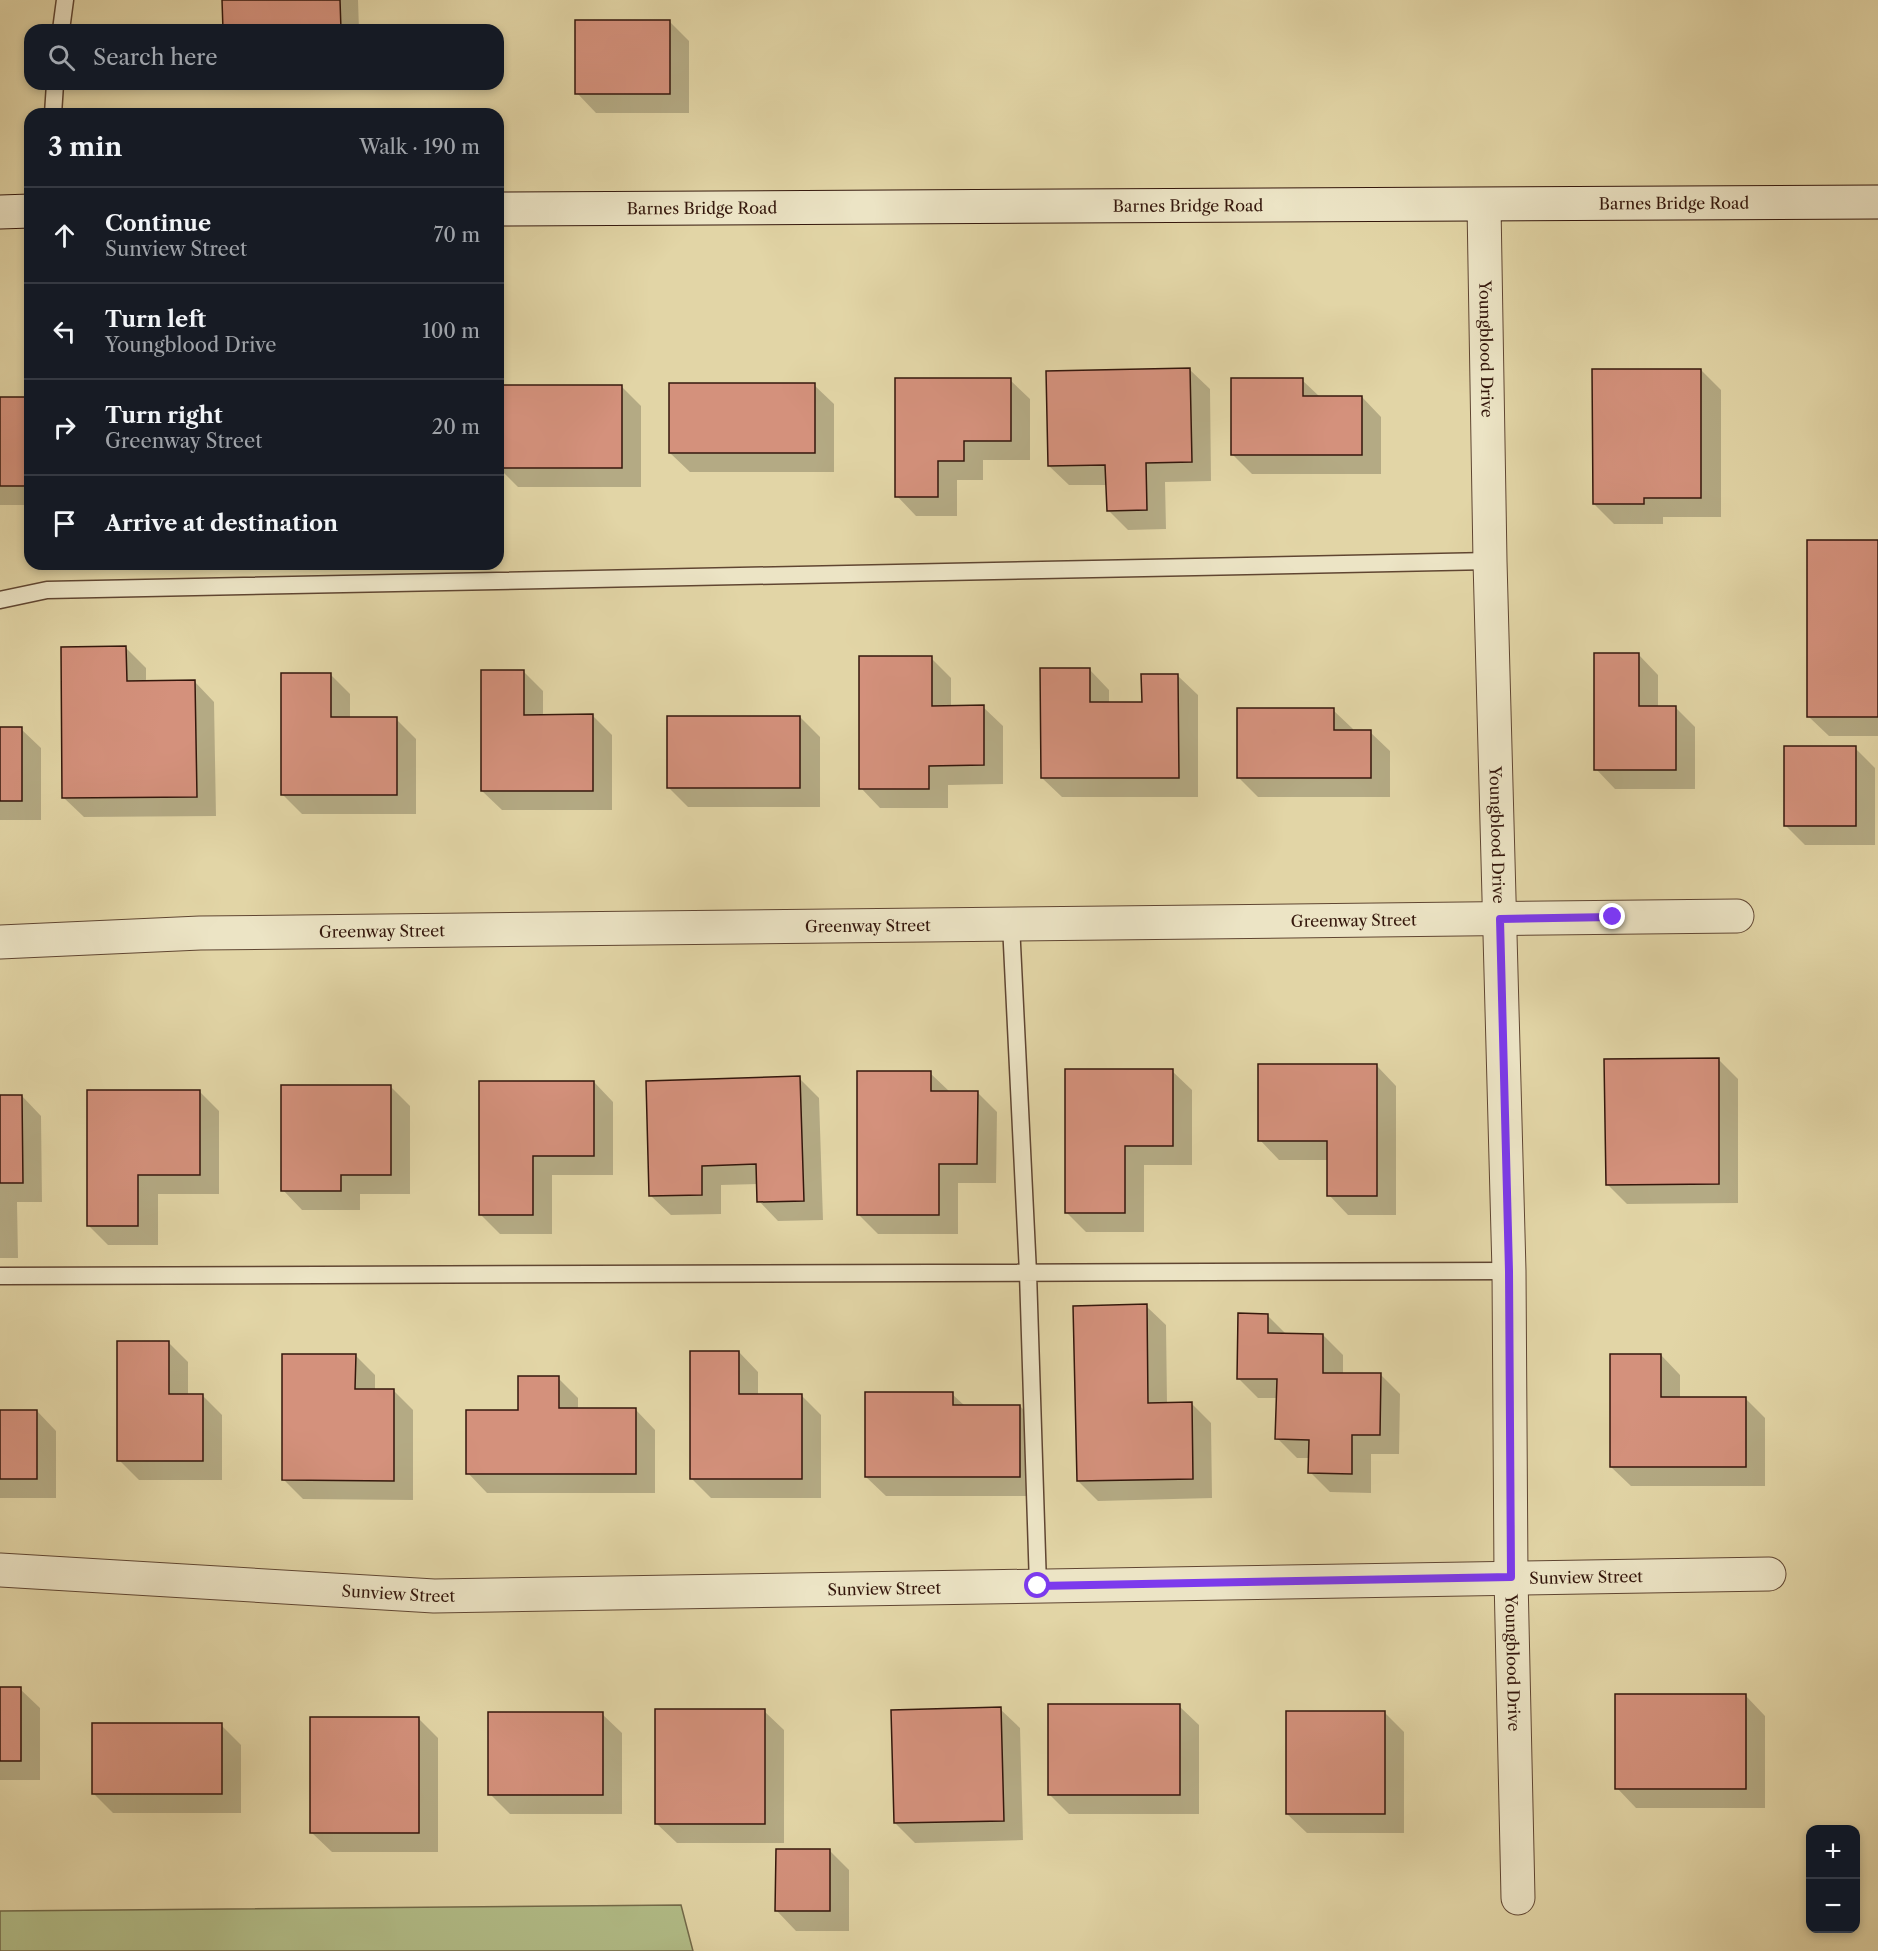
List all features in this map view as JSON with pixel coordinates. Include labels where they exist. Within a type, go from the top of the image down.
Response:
[{"type":"street","name":"Barnes Bridge Road","points":[[504,209],[1878,202]]},
{"type":"street","name":"Youngblood Drive","points":[[1484,205],[1490,561],[1509,1271],[1511,1577],[1518,1898]]},
{"type":"street","points":[[0,212],[24,211]]},
{"type":"street","name":"Greenway Street","points":[[0,942],[200,933],[1737,916]]},
{"type":"street","name":"Sunview Street","points":[[0,1570],[434,1596],[1769,1574]]},
{"type":"lane","points":[[62,24],[65,0]]},
{"type":"lane","points":[[53,108],[55,90]]},
{"type":"lane","points":[[0,600],[47,590],[1490,561]]},
{"type":"lane","points":[[1011,924],[1028,1273],[1038,1586]]},
{"type":"lane","points":[[0,1276],[1509,1271]]},
{"type":"green space","points":[[681,1905],[693,1951],[0,1951],[0,1911]]},
{"type":"building","points":[[222,0],[340,0],[341,24],[223,24]]},
{"type":"building","points":[[575,20],[670,20],[670,94],[575,94]]},
{"type":"building","points":[[1190,368],[1192,462],[1146,463],[1147,510],[1107,511],[1105,465],[1048,466],[1046,371]]},
{"type":"building","points":[[1592,369],[1701,369],[1701,498],[1644,498],[1644,504],[1593,504]]},
{"type":"building","points":[[895,378],[1011,378],[1011,441],[964,441],[964,461],[938,461],[938,497],[895,497]]},
{"type":"building","points":[[1231,378],[1303,378],[1303,396],[1362,396],[1362,455],[1231,455]]},
{"type":"building","points":[[669,383],[815,383],[815,453],[669,453]]},
{"type":"building","points":[[504,385],[622,385],[622,468],[504,468]]},
{"type":"building","points":[[0,397],[24,397],[24,486],[0,486]]},
{"type":"building","points":[[1807,540],[1878,540],[1878,717],[1807,717]]},
{"type":"building","points":[[126,646],[127,681],[195,680],[197,797],[62,798],[61,647]]},
{"type":"building","points":[[1594,653],[1639,653],[1639,706],[1676,706],[1676,770],[1594,770]]},
{"type":"building","points":[[859,656],[932,656],[932,706],[984,705],[984,765],[929,766],[929,789],[859,789]]},
{"type":"building","points":[[1040,668],[1090,668],[1090,702],[1142,702],[1141,674],[1178,674],[1179,778],[1041,778]]},
{"type":"building","points":[[481,670],[524,670],[524,715],[593,714],[593,791],[481,791]]},
{"type":"building","points":[[281,673],[331,673],[331,717],[397,717],[397,795],[281,795]]},
{"type":"building","points":[[1237,708],[1334,708],[1334,730],[1371,730],[1371,778],[1237,778]]},
{"type":"building","points":[[667,716],[800,716],[800,788],[667,788]]},
{"type":"building","points":[[0,727],[22,727],[22,801],[0,801]]},
{"type":"building","points":[[1784,746],[1856,746],[1856,826],[1784,826]]},
{"type":"building","points":[[1719,1058],[1719,1184],[1606,1185],[1604,1059]]},
{"type":"building","points":[[1258,1064],[1377,1064],[1377,1196],[1327,1196],[1327,1141],[1258,1141]]},
{"type":"building","points":[[1065,1069],[1173,1069],[1173,1146],[1125,1146],[1125,1213],[1065,1213]]},
{"type":"building","points":[[857,1071],[931,1071],[931,1091],[978,1091],[977,1164],[939,1164],[939,1215],[857,1215]]},
{"type":"building","points":[[800,1076],[804,1201],[757,1202],[756,1164],[702,1166],[702,1195],[649,1196],[646,1081]]},
{"type":"building","points":[[479,1081],[594,1081],[594,1156],[533,1156],[533,1215],[479,1215]]},
{"type":"building","points":[[281,1085],[391,1085],[391,1175],[341,1175],[341,1191],[281,1191]]},
{"type":"building","points":[[87,1090],[200,1090],[200,1175],[138,1175],[138,1226],[87,1226]]},
{"type":"building","points":[[0,1095],[22,1095],[23,1183],[0,1183]]},
{"type":"building","points":[[1147,1304],[1148,1403],[1192,1402],[1193,1479],[1077,1481],[1073,1306]]},
{"type":"building","points":[[1238,1313],[1268,1314],[1268,1333],[1323,1334],[1323,1373],[1381,1373],[1380,1435],[1352,1435],[1352,1474],[1308,1473],[1309,1440],[1275,1439],[1277,1379],[1237,1379]]},
{"type":"building","points":[[117,1341],[169,1341],[169,1394],[203,1394],[203,1461],[117,1461]]},
{"type":"building","points":[[690,1351],[739,1351],[739,1394],[802,1394],[802,1479],[690,1479]]},
{"type":"building","points":[[282,1354],[356,1354],[355,1389],[394,1389],[394,1481],[282,1480]]},
{"type":"building","points":[[1610,1354],[1661,1354],[1661,1397],[1746,1397],[1746,1467],[1610,1467]]},
{"type":"building","points":[[518,1376],[559,1376],[559,1408],[636,1408],[636,1474],[466,1474],[466,1410],[518,1410]]},
{"type":"building","points":[[865,1392],[953,1392],[953,1405],[1020,1405],[1020,1477],[865,1477]]},
{"type":"building","points":[[0,1410],[37,1410],[37,1479],[0,1479]]},
{"type":"building","points":[[0,1687],[21,1687],[21,1761],[0,1761]]},
{"type":"building","points":[[1615,1694],[1746,1694],[1746,1789],[1615,1789]]},
{"type":"building","points":[[1048,1704],[1180,1704],[1180,1795],[1048,1795]]},
{"type":"building","points":[[1001,1707],[1004,1821],[894,1823],[891,1710]]},
{"type":"building","points":[[655,1709],[765,1709],[765,1824],[655,1824]]},
{"type":"building","points":[[1286,1711],[1385,1711],[1385,1814],[1286,1814]]},
{"type":"building","points":[[488,1712],[603,1712],[603,1795],[488,1795]]},
{"type":"building","points":[[310,1717],[419,1717],[419,1833],[310,1833]]},
{"type":"building","points":[[92,1723],[222,1723],[222,1794],[92,1794]]},
{"type":"building","points":[[776,1849],[830,1849],[830,1911],[775,1911]]},
{"type":"route","points":[[1038,1586],[1511,1577],[1509,1271],[1500,919],[1613,917]]}]
